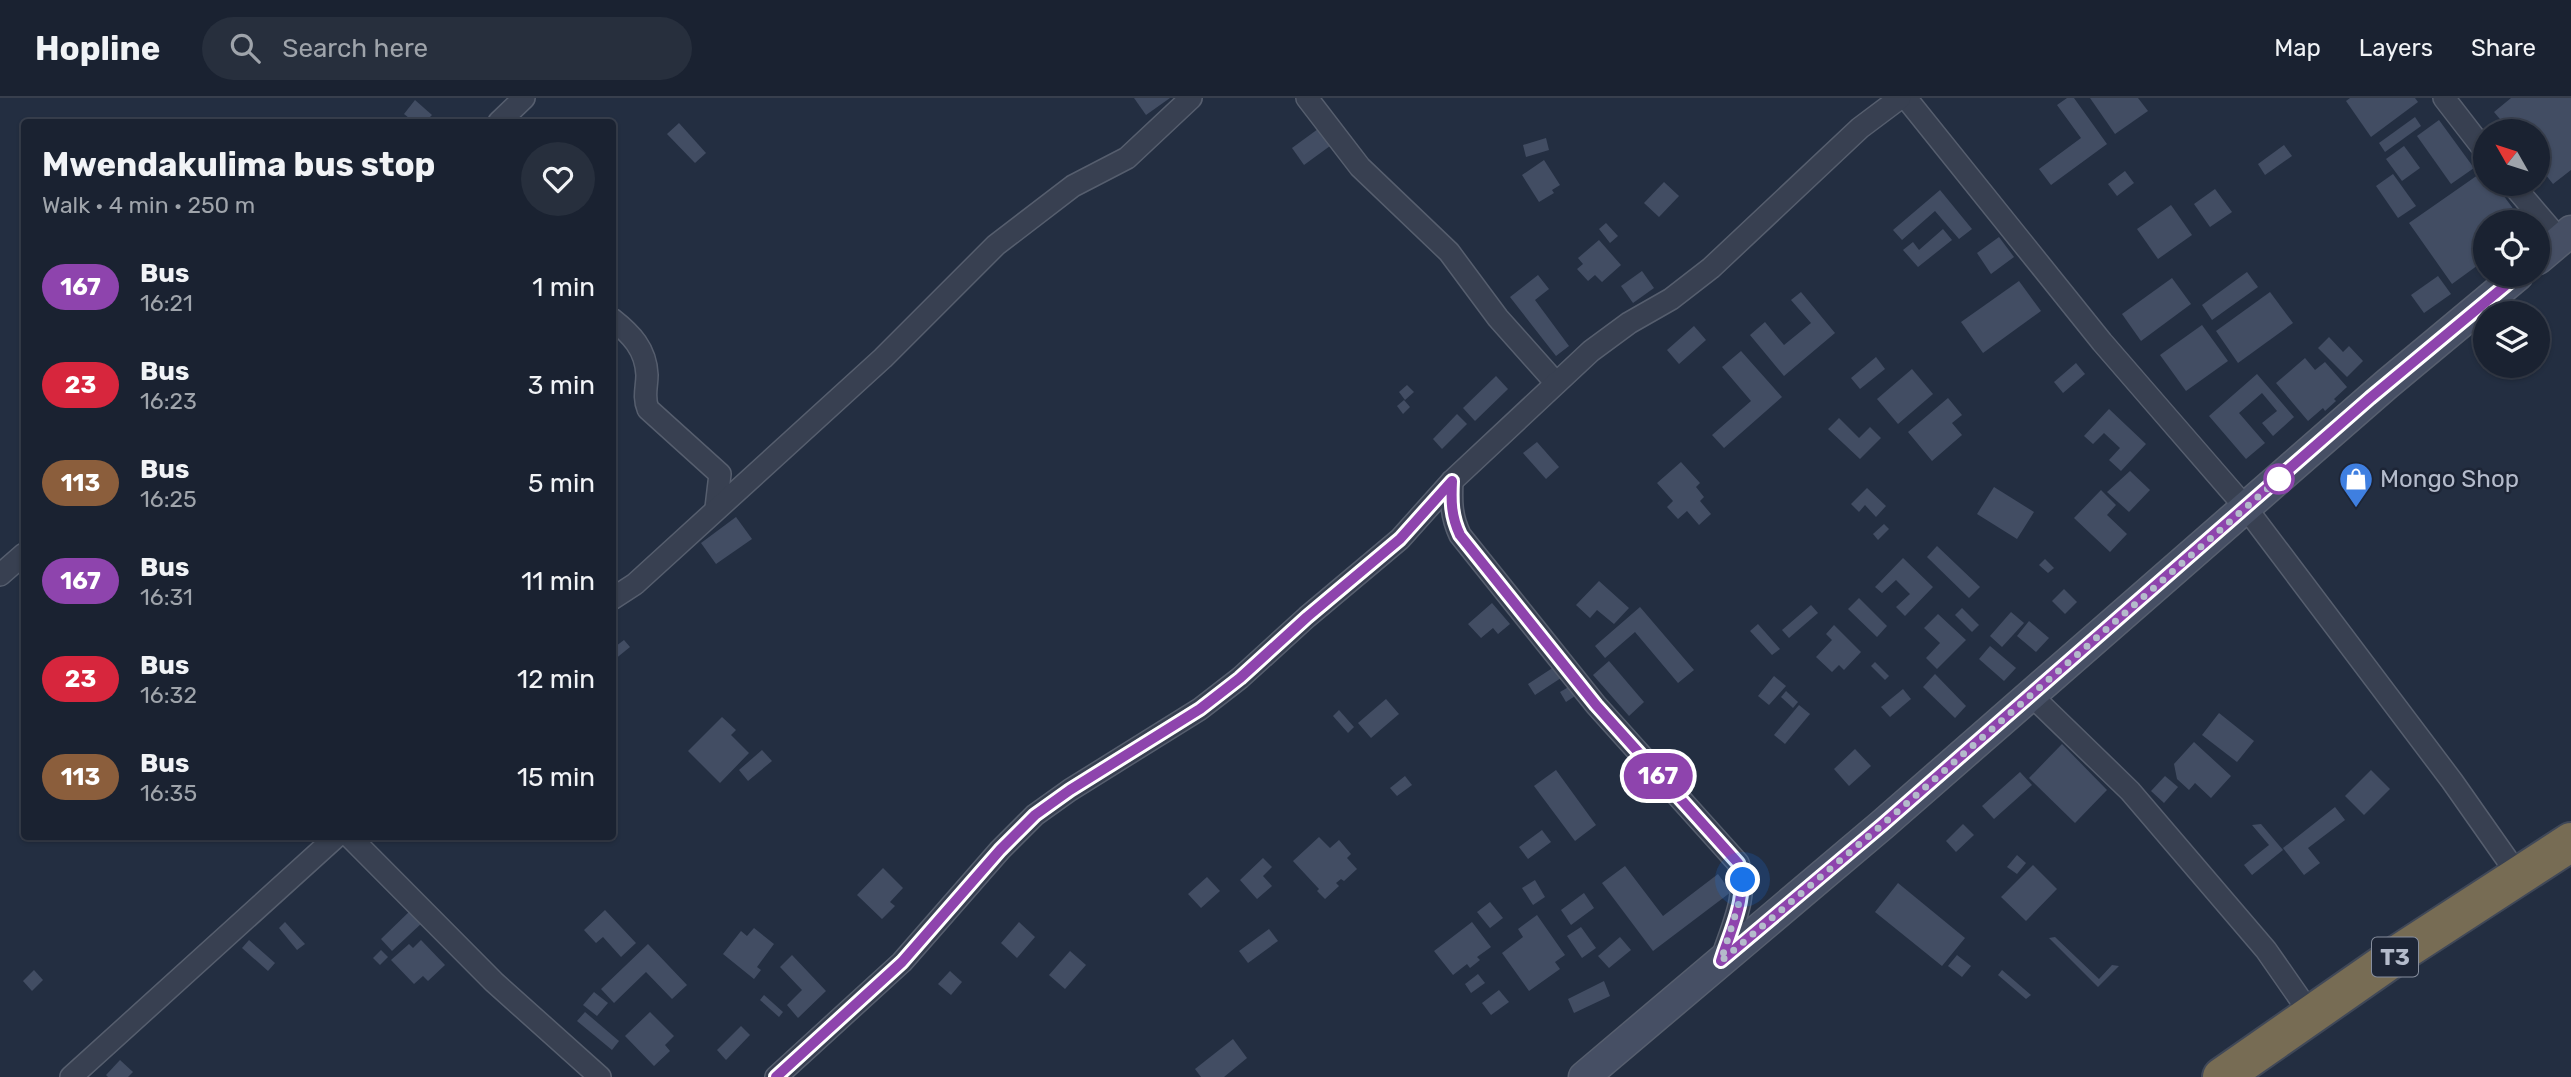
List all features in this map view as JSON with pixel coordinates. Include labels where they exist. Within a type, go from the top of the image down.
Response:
[{"type":"highway","name":"T3","points":[[2222,1077],[2397,955],[2571,842]]},
{"type":"street","points":[[502,119],[524,98]]},
{"type":"street","points":[[616,596],[635,584],[883,358],[996,245],[1073,186],[1127,158],[1191,98]]},
{"type":"street","points":[[1307,98],[1360,167],[1449,253],[1498,318],[1556,383]]},
{"type":"street","points":[[776,1077],[902,962],[1000,850],[1035,815],[1070,790],[1200,709],[1240,678],[1307,617],[1400,539],[1452,481],[1591,351],[1629,323],[1671,299],[1711,268],[1860,128],[1900,98]]},
{"type":"street","points":[[1906,98],[2102,342],[2246,508],[2452,781],[2518,875]]},
{"type":"street","points":[[2444,98],[2473,135]]},
{"type":"street","points":[[2521,196],[2556,243]]},
{"type":"street","points":[[1584,1077],[1882,825],[2387,384],[2504,287]]},
{"type":"street","points":[[616,323],[640,345],[647,373],[645,400],[648,409],[720,474],[716,508]]},
{"type":"street","points":[[1452,481],[1450,505],[1460,535],[1596,705],[1738,863],[1743,880],[1742,893],[1721,961]]},
{"type":"street","points":[[0,575],[21,557]]},
{"type":"street","points":[[2030,694],[2130,791],[2266,950],[2312,1016]]},
{"type":"street","points":[[71,1077],[333,840]]},
{"type":"street","points":[[353,840],[494,982],[600,1077]]},
{"type":"building","points":[[1134,98],[1170,98],[1146,115]]},
{"type":"building","points":[[2067,98],[2074,98],[2107,144],[2051,185],[2039,169],[2081,138],[2057,105]]},
{"type":"building","points":[[2090,98],[2138,98],[2148,111],[2115,134]]},
{"type":"building","points":[[2350,98],[2415,98],[2418,102],[2371,137],[2346,101]]},
{"type":"building","points":[[2511,98],[2571,98],[2571,170],[2553,184],[2550,180],[2550,119],[2500,119],[2494,112]]},
{"type":"building","points":[[415,100],[432,115],[428,119],[410,119],[404,114]]},
{"type":"building","points":[[2415,117],[2421,126],[2385,152],[2379,143]]},
{"type":"building","points":[[2439,120],[2473,169],[2451,184],[2417,136]]},
{"type":"building","points":[[679,123],[706,153],[695,163],[667,134]]},
{"type":"building","points":[[1318,129],[1330,146],[1304,165],[1292,148]]},
{"type":"building","points":[[1546,138],[1549,150],[1526,157],[1523,145]]},
{"type":"building","points":[[2284,145],[2292,156],[2265,175],[2258,164]]},
{"type":"building","points":[[2404,146],[2420,168],[2402,181],[2386,159]]},
{"type":"building","points":[[1544,160],[1560,185],[1552,190],[1554,193],[1539,202],[1522,175]]},
{"type":"building","points":[[2125,171],[2134,183],[2117,196],[2108,184]]},
{"type":"building","points":[[2393,174],[2416,206],[2398,218],[2376,186]]},
{"type":"building","points":[[2473,178],[2473,196],[2504,196],[2514,210],[2473,210],[2473,269],[2452,284],[2409,223]]},
{"type":"building","points":[[1664,182],[1679,196],[1659,217],[1644,203]]},
{"type":"building","points":[[2215,189],[2232,212],[2210,227],[2194,204]]},
{"type":"building","points":[[1940,190],[1972,229],[1959,239],[1935,211],[1902,240],[1893,230]]},
{"type":"building","points":[[2171,205],[2192,235],[2158,259],[2137,229]]},
{"type":"building","points":[[1606,223],[1618,236],[1610,243],[1599,229]]},
{"type":"building","points":[[1943,229],[1952,240],[1918,267],[1903,250],[1913,242],[1919,250]]},
{"type":"building","points":[[1999,237],[2014,257],[1991,274],[1977,253]]},
{"type":"building","points":[[1599,240],[1621,265],[1602,282],[1595,275],[1588,281],[1577,269],[1583,264],[1578,258]]},
{"type":"building","points":[[1642,271],[1654,288],[1633,303],[1621,286]]},
{"type":"building","points":[[2247,272],[2258,287],[2212,320],[2202,305]]},
{"type":"building","points":[[1538,275],[1549,289],[1535,300],[1569,346],[1556,356],[1510,297]]},
{"type":"building","points":[[2438,276],[2451,294],[2424,313],[2411,295]]},
{"type":"building","points":[[2172,278],[2191,304],[2141,341],[2122,314]]},
{"type":"building","points":[[2019,281],[2041,311],[1983,353],[1961,322]]},
{"type":"building","points":[[1801,292],[1835,333],[1784,376],[1750,335],[1765,322],[1784,345],[1811,323],[1791,300]]},
{"type":"building","points":[[2270,292],[2293,323],[2238,363],[2216,331]]},
{"type":"building","points":[[2202,325],[2228,361],[2186,391],[2160,355]]},
{"type":"building","points":[[1694,326],[1706,340],[1679,364],[1667,350]]},
{"type":"building","points":[[2329,337],[2343,352],[2349,346],[2363,361],[2347,377],[2318,348]]},
{"type":"building","points":[[1741,351],[1782,397],[1724,448],[1712,435],[1751,401],[1722,367]]},
{"type":"building","points":[[1876,357],[1885,369],[1860,389],[1851,378]]},
{"type":"building","points":[[2305,358],[2315,370],[2325,362],[2347,387],[2325,411],[2323,408],[2308,421],[2276,383]]},
{"type":"building","points":[[2076,363],[2085,374],[2063,393],[2054,382]]},
{"type":"building","points":[[1912,369],[1933,394],[1898,424],[1877,399]]},
{"type":"building","points":[[2257,374],[2294,417],[2273,436],[2262,423],[2277,411],[2262,393],[2239,413],[2265,443],[2246,459],[2209,416]]},
{"type":"building","points":[[1496,376],[1508,389],[1475,421],[1463,408]]},
{"type":"building","points":[[1407,385],[1414,392],[1405,400],[1399,392]]},
{"type":"building","points":[[1948,398],[1962,415],[1952,423],[1962,435],[1932,461],[1908,432]]},
{"type":"building","points":[[1404,400],[1410,407],[1403,414],[1397,406]]},
{"type":"building","points":[[2109,409],[2146,444],[2121,471],[2109,460],[2120,448],[2104,433],[2093,444],[2084,436]]},
{"type":"building","points":[[1457,414],[1467,424],[1442,449],[1433,439]]},
{"type":"building","points":[[1839,418],[1859,438],[1870,427],[1881,438],[1860,459],[1828,429]]},
{"type":"building","points":[[1537,442],[1559,467],[1546,479],[1523,453]]},
{"type":"building","points":[[1681,462],[1700,483],[1696,487],[1704,497],[1700,501],[1711,514],[1699,525],[1687,511],[1678,519],[1667,507],[1673,501],[1657,483]]},
{"type":"building","points":[[2130,471],[2150,490],[2129,512],[2107,492]]},
{"type":"building","points":[[1994,487],[2034,512],[2017,539],[1977,514]]},
{"type":"building","points":[[1867,488],[1886,506],[1876,517],[1865,505],[1859,512],[1851,504]]},
{"type":"building","points":[[2101,490],[2116,505],[2107,515],[2127,534],[2110,552],[2074,518]]},
{"type":"building","points":[[736,517],[752,539],[716,564],[701,543]]},
{"type":"building","points":[[1884,524],[1889,529],[1878,540],[1873,534]]},
{"type":"building","points":[[1937,546],[1980,587],[1969,598],[1927,557]]},
{"type":"building","points":[[1903,558],[1933,587],[1905,616],[1896,607],[1910,594],[1896,580],[1882,593],[1875,587]]},
{"type":"building","points":[[2045,559],[2054,568],[2048,573],[2039,565]]},
{"type":"building","points":[[1599,581],[1629,608],[1614,624],[1597,610],[1590,618],[1576,605]]},
{"type":"building","points":[[2064,589],[2077,602],[2065,614],[2052,601]]},
{"type":"building","points":[[1859,598],[1887,626],[1877,637],[1848,609]]},
{"type":"building","points":[[1492,603],[1510,624],[1498,634],[1493,628],[1481,638],[1468,624]]},
{"type":"building","points":[[1811,605],[1818,613],[1789,638],[1782,630]]},
{"type":"building","points":[[1640,607],[1694,670],[1678,683],[1635,632],[1605,658],[1595,646]]},
{"type":"building","points":[[1962,608],[1979,625],[1972,632],[1955,615]]},
{"type":"building","points":[[2011,612],[2024,623],[2002,647],[1990,636]]},
{"type":"building","points":[[1938,614],[1966,640],[1937,669],[1926,658],[1940,643],[1924,628]]},
{"type":"building","points":[[2029,621],[2049,638],[2036,652],[2017,636]]},
{"type":"building","points":[[1758,624],[1780,649],[1772,655],[1750,631]]},
{"type":"building","points":[[1834,625],[1861,652],[1844,670],[1839,665],[1832,672],[1816,657],[1832,640],[1826,634]]},
{"type":"building","points":[[624,640],[630,647],[616,658],[616,646]]},
{"type":"building","points":[[1990,646],[2016,668],[2004,681],[1979,659]]},
{"type":"building","points":[[1609,661],[1644,702],[1629,716],[1593,675]]},
{"type":"building","points":[[1875,662],[1889,676],[1885,680],[1871,666]]},
{"type":"building","points":[[1554,667],[1561,678],[1535,695],[1528,684]]},
{"type":"building","points":[[1935,674],[1966,706],[1955,718],[1923,687]]},
{"type":"building","points":[[1774,676],[1786,686],[1769,705],[1758,696]]},
{"type":"building","points":[[1572,685],[1578,694],[1566,702],[1560,692]]},
{"type":"building","points":[[1903,689],[1911,699],[1890,717],[1881,707]]},
{"type":"building","points":[[1786,691],[1798,702],[1793,708],[1781,697]]},
{"type":"building","points":[[1386,699],[1399,714],[1371,738],[1358,723]]},
{"type":"building","points":[[1799,705],[1810,714],[1785,744],[1774,735]]},
{"type":"building","points":[[1339,710],[1354,727],[1348,733],[1333,716]]},
{"type":"building","points":[[2219,713],[2254,741],[2237,762],[2202,735]]},
{"type":"building","points":[[722,717],[736,730],[731,735],[749,753],[720,783],[688,751]]},
{"type":"building","points":[[2194,742],[2231,776],[2211,798],[2195,783],[2189,790],[2177,779],[2174,764]]},
{"type":"building","points":[[2062,744],[2107,790],[2075,823],[2029,778]]},
{"type":"building","points":[[1855,749],[1871,766],[1849,786],[1834,769]]},
{"type":"building","points":[[762,750],[772,761],[748,781],[739,770]]},
{"type":"building","points":[[1556,770],[1596,825],[1575,841],[1534,786]]},
{"type":"building","points":[[2371,770],[2390,789],[2364,815],[2345,796]]},
{"type":"building","points":[[2020,772],[2032,785],[1994,819],[1982,806]]},
{"type":"building","points":[[1405,776],[1412,785],[1397,796],[1390,788]]},
{"type":"building","points":[[2165,776],[2178,787],[2164,803],[2151,791]]},
{"type":"building","points":[[2335,807],[2345,820],[2308,848],[2320,863],[2304,875],[2283,848]]},
{"type":"building","points":[[1963,824],[1974,835],[1956,852],[1946,841]]},
{"type":"building","points":[[2261,824],[2283,850],[2252,875],[2244,865],[2269,845],[2252,825]]},
{"type":"building","points":[[1542,830],[1551,842],[1528,859],[1519,847]]},
{"type":"building","points":[[1319,837],[1330,848],[1339,840],[1351,854],[1347,858],[1357,869],[1344,881],[1341,879],[1336,883],[1339,886],[1325,899],[1293,861]]},
{"type":"building","points":[[2017,855],[2026,863],[2017,874],[2007,867]]},
{"type":"building","points":[[1263,858],[1272,867],[1263,876],[1272,886],[1257,899],[1240,880]]},
{"type":"building","points":[[2033,865],[2057,889],[2026,921],[2001,897]]},
{"type":"building","points":[[1625,866],[1663,916],[1718,874],[1731,892],[1653,951],[1602,883]]},
{"type":"building","points":[[883,868],[903,888],[890,902],[895,906],[882,919],[857,895]]},
{"type":"building","points":[[1207,877],[1220,891],[1201,908],[1188,894]]},
{"type":"building","points":[[1535,880],[1545,897],[1533,905],[1522,888]]},
{"type":"building","points":[[1898,883],[1965,938],[1942,966],[1875,912]]},
{"type":"building","points":[[1584,893],[1594,908],[1571,925],[1561,910]]},
{"type":"building","points":[[1490,902],[1503,918],[1490,928],[1477,912]]},
{"type":"building","points":[[412,909],[424,921],[392,951],[381,939]]},
{"type":"building","points":[[605,910],[636,943],[621,957],[603,937],[596,943],[584,930]]},
{"type":"building","points":[[1537,915],[1565,955],[1555,962],[1560,969],[1529,991],[1502,953],[1523,937],[1518,929]]},
{"type":"building","points":[[285,922],[305,944],[297,950],[279,928]]},
{"type":"building","points":[[1019,922],[1035,937],[1017,958],[1001,943]]},
{"type":"building","points":[[1472,922],[1491,947],[1477,957],[1480,960],[1470,968],[1467,964],[1453,975],[1434,951]]},
{"type":"building","points":[[1581,927],[1596,948],[1582,958],[1567,936]]},
{"type":"building","points":[[754,928],[774,944],[757,967],[761,970],[754,979],[723,954],[741,931],[747,936]]},
{"type":"building","points":[[1269,929],[1278,941],[1248,963],[1239,951]]},
{"type":"building","points":[[1620,937],[1631,950],[1609,968],[1598,956]]},
{"type":"building","points":[[2055,937],[2099,979],[2112,965],[2119,966],[2098,987],[2049,938]]},
{"type":"building","points":[[249,940],[275,963],[268,971],[242,948]]},
{"type":"building","points":[[421,940],[445,965],[428,981],[423,976],[414,984],[391,960],[409,944],[413,948]]},
{"type":"building","points":[[648,944],[687,985],[672,999],[646,972],[614,1003],[601,989]]},
{"type":"building","points":[[381,950],[388,957],[380,965],[373,958]]},
{"type":"building","points":[[1070,951],[1086,965],[1065,989],[1049,975]]},
{"type":"building","points":[[792,955],[826,991],[798,1018],[787,1005],[802,990],[780,967]]},
{"type":"building","points":[[1957,955],[1971,966],[1962,977],[1948,966]]},
{"type":"building","points":[[34,970],[43,980],[32,991],[23,981]]},
{"type":"building","points":[[2002,970],[2031,995],[2026,999],[1998,975]]},
{"type":"building","points":[[950,971],[962,982],[951,995],[938,984]]},
{"type":"building","points":[[1478,974],[1485,983],[1471,993],[1465,984]]},
{"type":"building","points":[[1604,981],[1610,996],[1574,1013],[1568,999]]},
{"type":"building","points":[[1499,990],[1509,1002],[1491,1015],[1482,1003]]},
{"type":"building","points":[[594,992],[608,1003],[597,1016],[583,1005]]},
{"type":"building","points":[[764,995],[783,1012],[779,1017],[760,1000]]},
{"type":"building","points":[[585,1012],[619,1041],[612,1050],[577,1021]]},
{"type":"building","points":[[650,1012],[674,1036],[665,1045],[670,1051],[654,1066],[625,1036]]},
{"type":"building","points":[[741,1026],[750,1035],[726,1060],[717,1050]]},
{"type":"building","points":[[1233,1039],[1247,1058],[1224,1077],[1201,1077],[1195,1069]]},
{"type":"building","points":[[120,1060],[133,1072],[128,1077],[108,1077],[106,1075]]},
{"type":"bus line","name":"167","points":[[776,1077],[902,962],[1000,850],[1035,815],[1070,790],[1200,709],[1240,678],[1307,617],[1400,539],[1452,481],[1450,505],[1460,535],[1596,705],[1738,863],[1743,880],[1742,893],[1721,961],[1882,825],[2370,398],[2504,287]]},
{"type":"place","name":"Mongo Shop","points":[[2356,509]]},
{"type":"route","points":[[1743,880],[1742,893],[1721,961],[1882,825],[2282,476],[2279,479]]}]
